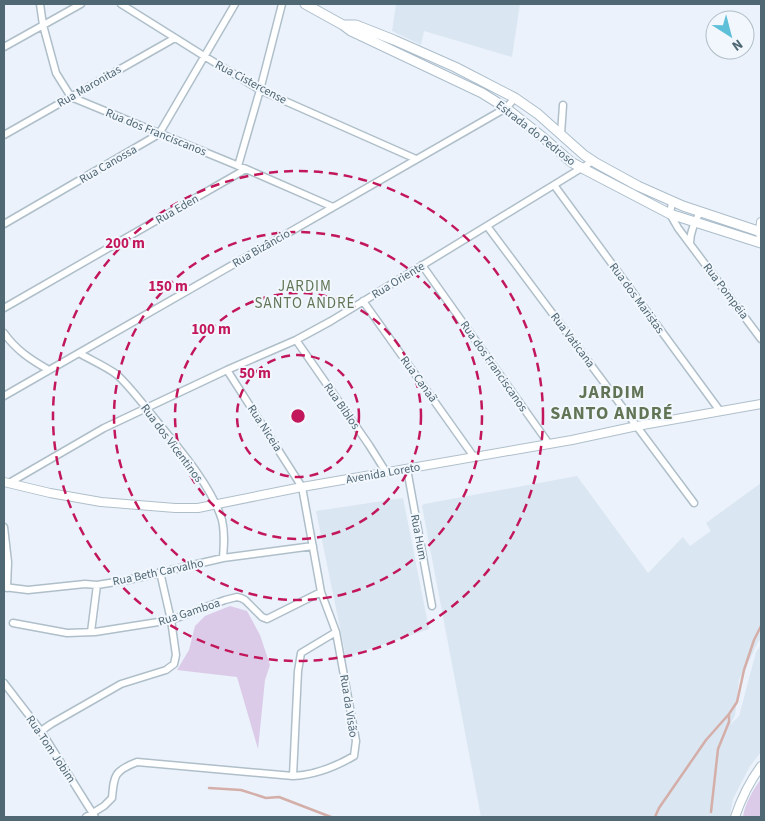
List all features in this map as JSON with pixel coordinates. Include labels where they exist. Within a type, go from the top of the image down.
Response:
[{"type":"main road","name":"Estrada do Pedroso","points":[[305,4],[351,30],[482,93],[506,108],[545,138],[571,162],[670,214],[695,222],[761,234]]},
{"type":"main road","name":"Estrada do Pedroso","points":[[343,24],[356,25],[394,40],[515,98],[530,108],[584,155],[638,186],[672,202],[761,234]]},
{"type":"street","points":[[40,4],[43,25],[56,72],[71,97]]},
{"type":"street","points":[[4,47],[81,4]]},
{"type":"street","name":"Rua Cistercense","points":[[121,4],[260,90],[416,159]]},
{"type":"street","name":"Rua Canossa","points":[[4,224],[159,134],[235,4]]},
{"type":"street","points":[[238,166],[282,4]]},
{"type":"street","name":"Rua Maronitas","points":[[4,135],[175,38]]},
{"type":"street","name":"Rua dos Franciscanos","points":[[71,97],[333,207]]},
{"type":"street","name":"Rua Bizâncio","points":[[4,396],[506,108],[515,98]]},
{"type":"street","points":[[561,134],[563,106]]},
{"type":"street","name":"Rua Oriente","points":[[6,483],[104,428],[296,340],[331,321],[593,161]]},
{"type":"street","name":"Rua Eden","points":[[4,308],[246,169]]},
{"type":"street","name":"Rua dos Maristas","points":[[554,185],[720,412]]},
{"type":"street","points":[[670,214],[672,202]]},
{"type":"street","points":[[690,243],[690,236],[700,212]]},
{"type":"street","name":"Rua Pompéia","points":[[670,214],[678,228],[761,339]]},
{"type":"street","name":"Rua Vaticana","points":[[487,226],[694,503]]},
{"type":"street","name":"Rua dos Franciscanos","points":[[422,265],[549,444]]},
{"type":"street","name":"Rua Canaã","points":[[363,301],[474,457]]},
{"type":"street","points":[[4,332],[16,348],[28,358],[49,370]]},
{"type":"street","name":"Rua Biblos","points":[[296,340],[386,472]]},
{"type":"street","name":"Rua dos Vicentinos","points":[[79,353],[116,375],[185,456],[204,484],[222,520],[224,530],[222,558]]},
{"type":"street","name":"Rua Niceia","points":[[227,370],[302,487]]},
{"type":"street","name":"Avenida Loreto","points":[[6,483],[101,502],[198,508],[302,487],[549,444],[761,404]]},
{"type":"street","name":"Rua Hum","points":[[407,468],[432,606]]},
{"type":"street","name":"Rua da Visão","points":[[91,816],[112,798],[114,780],[119,772],[126,766],[137,762],[305,776],[338,765],[354,756],[356,740],[336,632],[322,592],[302,487]]},
{"type":"street","points":[[4,527],[8,562],[6,588]]},
{"type":"street","name":"Rua Beth Carvalho","points":[[6,588],[28,590],[85,584],[96,585],[128,580],[222,558],[313,546]]},
{"type":"street","points":[[41,731],[121,684],[171,667],[176,655],[171,620],[160,572]]},
{"type":"street","points":[[91,632],[96,585]]},
{"type":"street","name":"Rua Gamboa","points":[[13,624],[67,632],[112,630],[171,620],[237,597],[245,600],[262,617],[267,619],[322,592]]},
{"type":"street","points":[[293,776],[298,670],[301,653],[336,632]]},
{"type":"street","name":"Rua Tom Jobim","points":[[4,683],[41,731],[91,816]]},
{"type":"street","points":[[735,817],[750,783],[761,766]]},
{"type":"shaded area","points":[[396,4],[520,4],[512,57],[424,31],[421,45],[392,31]]},
{"type":"shaded area","points":[[577,476],[648,573],[683,537],[690,546],[711,531],[706,523],[761,483],[761,639],[739,680],[735,715],[730,725],[739,716],[756,652],[761,645],[761,752],[750,766],[733,799],[730,817],[481,817],[422,506],[424,504]]},
{"type":"shaded area","points":[[403,498],[429,629],[346,657],[316,511]]},
{"type":"shaded area","points":[[230,606],[247,611],[260,635],[270,665],[265,680],[258,749],[237,677],[177,670],[189,650],[195,626],[205,616]]},
{"type":"shaded area","points":[[761,779],[761,817],[743,817],[750,797]]},
{"type":"waterway","points":[[655,817],[659,808],[706,740],[737,702],[744,670],[761,626]]},
{"type":"waterway","points":[[711,812],[718,749],[729,722],[729,714]]},
{"type":"waterway","points":[[209,788],[241,790],[266,798],[279,797],[331,817]]},
{"type":"district","name":"JARDIM SANTO ANDRÉ","points":[[305,294]]},
{"type":"district","name":"JARDIM SANTO ANDRÉ","points":[[612,402]]}]
